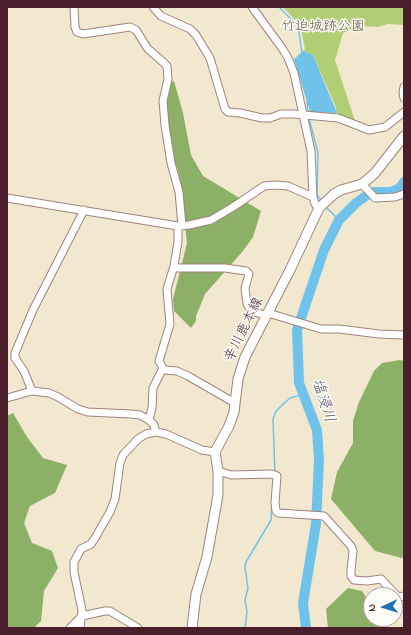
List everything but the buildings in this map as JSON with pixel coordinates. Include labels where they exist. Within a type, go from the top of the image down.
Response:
[{"type":"main road","points":[[322,205],[341,190],[364,188],[374,173],[404,136]]},
{"type":"main road","name":"辛川鹿本線","points":[[215,452],[229,426],[234,412],[238,379],[243,363],[322,205]]},
{"type":"main road","points":[[192,628],[196,594],[208,557],[218,495],[218,471],[215,452]]},
{"type":"street","points":[[74,7],[75,27],[77,32],[83,34],[130,27],[136,30],[148,49],[167,66],[168,79],[164,101],[165,125],[171,163],[179,192],[180,226],[174,266],[167,289],[170,324],[159,361],[166,370],[177,371],[188,376],[235,403]]},
{"type":"street","points":[[153,7],[161,16],[190,29],[196,35],[210,58],[224,109],[228,112],[262,118],[270,118],[281,114],[338,118],[369,130],[385,127],[404,112]]},
{"type":"street","points":[[252,7],[288,58],[294,73],[304,115],[312,162],[313,197],[315,204],[322,205]]},
{"type":"street","points":[[404,87],[404,98]]},
{"type":"street","points":[[7,198],[180,226],[197,224],[211,220],[233,208],[264,186],[288,186],[313,197]]},
{"type":"street","points":[[364,188],[375,198],[395,197],[404,194]]},
{"type":"street","points":[[32,391],[24,371],[15,358],[15,353],[33,310],[84,210]]},
{"type":"street","points":[[174,266],[178,268],[225,268],[246,270],[249,274],[245,288],[247,304],[250,309],[255,312],[321,328],[404,335]]},
{"type":"street","points":[[149,420],[152,408],[153,388],[163,368]]},
{"type":"street","points":[[7,398],[32,391],[49,393],[78,409],[88,412],[131,414],[140,416],[149,420],[154,425],[156,432]]},
{"type":"street","points":[[80,628],[82,616],[80,598],[74,572],[74,562],[81,549],[91,544],[110,512],[115,499],[120,463],[124,455],[138,439],[146,434],[156,432],[166,434],[202,450],[215,452]]},
{"type":"street","points":[[218,471],[231,475],[272,474],[277,476],[275,503],[276,511],[279,513],[324,516],[351,546],[353,551],[351,576],[354,580],[367,581],[381,579],[399,597],[404,596]]},
{"type":"street","points":[[70,628],[82,616],[110,611],[138,628]]},
{"type":"green space","name":"竹迫城跡公園","points":[[283,7],[404,7],[404,25],[388,24],[378,27],[360,26],[343,33],[335,60],[355,121],[337,113],[335,105],[313,55],[303,51],[305,49],[300,25]]},
{"type":"green space","points":[[174,81],[183,113],[191,155],[203,176],[261,211],[253,237],[243,251],[205,294],[196,316],[196,321],[191,328],[174,311],[173,299],[187,243],[179,174],[170,149],[166,124],[167,84]]},
{"type":"green space","points":[[400,360],[404,361],[404,555],[402,558],[375,551],[331,499],[337,472],[353,443],[353,421],[359,402],[374,371],[382,363]]},
{"type":"green space","points":[[13,413],[27,437],[43,458],[67,465],[55,493],[30,506],[24,523],[32,543],[52,551],[58,568],[44,591],[41,621],[34,628],[7,628],[7,416]]},
{"type":"green space","points":[[348,588],[362,591],[363,627],[386,628],[328,628],[326,609]]},
{"type":"water","points":[[303,51],[313,55],[337,113],[310,112],[294,59]]},
{"type":"waterway","points":[[279,7],[298,26],[302,53]]},
{"type":"waterway","points":[[307,102],[308,113]]},
{"type":"waterway","points":[[309,118],[318,153],[317,195],[321,200]]},
{"type":"waterway","name":"塩浸川","points":[[306,628],[303,603],[316,524],[319,460],[317,430],[299,383],[297,330],[324,250],[339,220],[356,203],[370,193],[391,192],[400,188],[404,182]]},
{"type":"waterway","points":[[326,207],[339,220]]},
{"type":"waterway","points":[[275,473],[273,419],[276,411],[290,398],[304,394]]},
{"type":"waterway","points":[[245,628],[247,612],[245,600],[248,588],[245,567],[246,562],[271,520],[272,505]]}]
